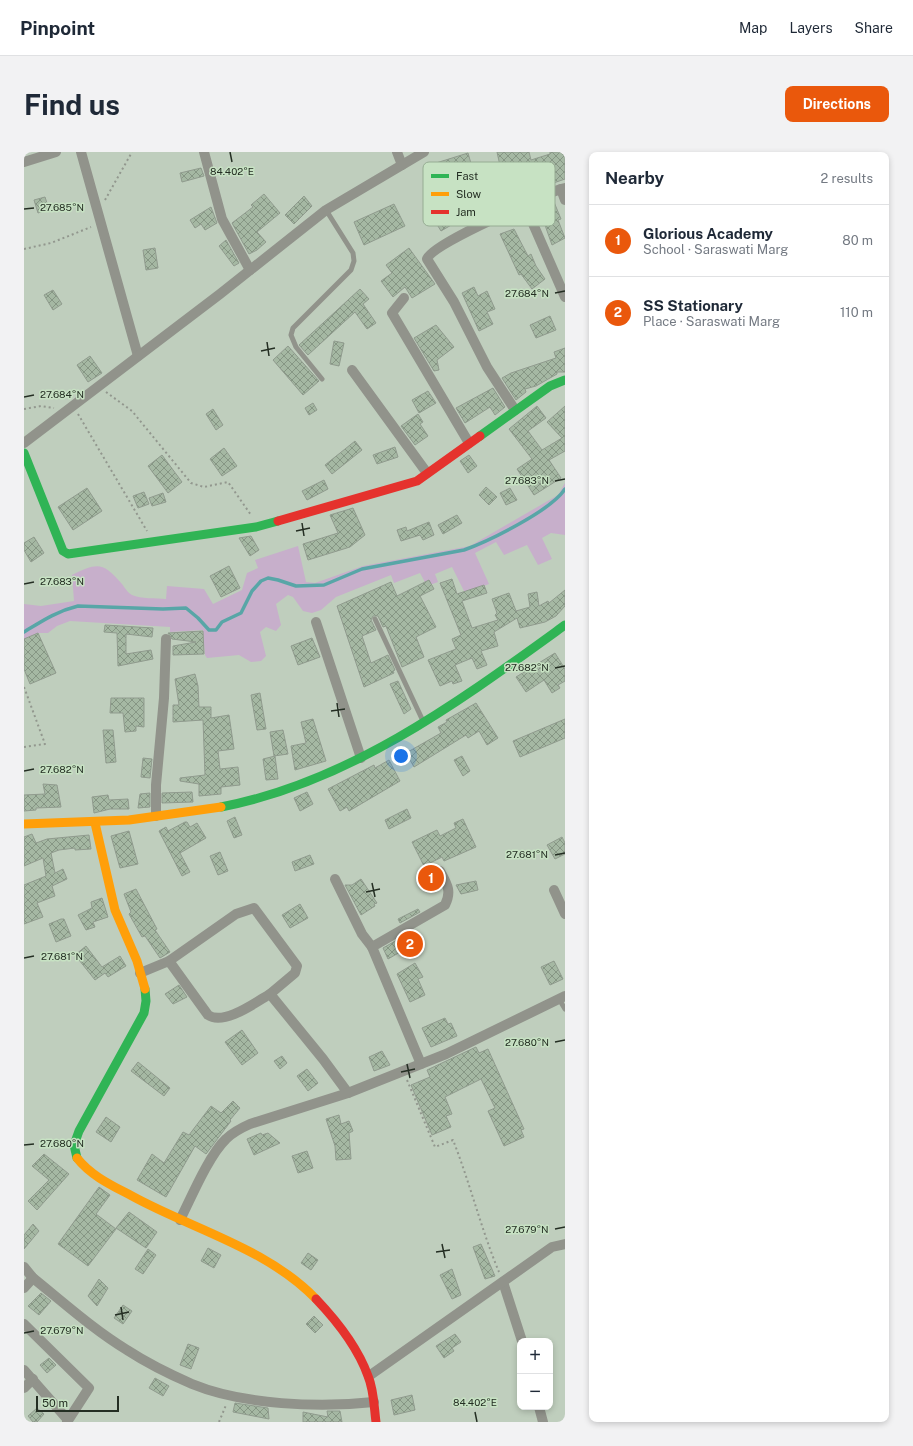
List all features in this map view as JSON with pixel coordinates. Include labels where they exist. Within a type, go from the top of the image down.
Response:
[{"type":"street","points":[[24,162],[56,152]]},
{"type":"street","points":[[80,152],[138,356]]},
{"type":"street","points":[[204,152],[222,218],[250,270]]},
{"type":"street","points":[[397,152],[402,165]]},
{"type":"street","points":[[24,443],[100,386],[326,210],[424,152]]},
{"type":"street","points":[[563,188],[565,200]]},
{"type":"street","points":[[480,226],[445,243],[427,259],[454,302],[487,367],[515,410]]},
{"type":"street","points":[[533,226],[565,297]]},
{"type":"street","points":[[404,298],[392,314],[469,443]]},
{"type":"street","points":[[352,370],[427,473]]},
{"type":"street","points":[[24,453],[63,551],[68,554],[154,543],[258,526],[417,481],[550,386],[565,380]]},
{"type":"street","points":[[316,622],[361,758]]},
{"type":"street","points":[[24,824],[95,823],[217,808],[301,785],[361,758],[424,723],[565,625]]},
{"type":"street","points":[[156,816],[156,785],[164,698],[166,639]]},
{"type":"street","points":[[95,823],[115,909],[147,993],[147,1003],[144,1013],[79,1131],[74,1150],[82,1164],[108,1183],[146,1205],[242,1250],[300,1283],[328,1312],[354,1350],[369,1376],[376,1422]]},
{"type":"street","points":[[372,947],[445,905],[449,897],[449,888],[440,871]]},
{"type":"street","points":[[334,879],[362,934],[372,947],[421,1064]]},
{"type":"street","points":[[554,890],[565,914]]},
{"type":"street","points":[[140,973],[169,961],[236,914],[254,908],[297,966],[295,972],[270,994],[240,1012],[222,1018],[213,1018],[208,1015],[169,961]]},
{"type":"street","points":[[270,994],[323,1059],[348,1093]]},
{"type":"street","points":[[180,1220],[211,1160],[225,1140],[234,1133],[250,1124],[348,1093],[403,1072],[446,1054],[562,998]]},
{"type":"street","points":[[369,1376],[552,1247],[565,1244]]},
{"type":"street","points":[[24,1267],[33,1278],[131,1353],[193,1384],[231,1395],[272,1402],[315,1405],[374,1402]]},
{"type":"street","points":[[24,1288],[33,1278]]},
{"type":"street","points":[[503,1282],[521,1338]]},
{"type":"street","points":[[24,1324],[89,1388],[67,1421],[24,1370]]},
{"type":"street","points":[[24,1388],[33,1379]]},
{"type":"street","points":[[540,1410],[543,1422]]},
{"type":"lane","points":[[322,379],[296,347],[291,335],[293,328],[351,270],[354,261],[353,253],[326,210]]},
{"type":"lane","points":[[375,619],[424,723]]},
{"type":"lane","points":[[562,998],[565,1009]]},
{"type":"path","points":[[100,386],[111,397],[132,411],[148,432],[169,454],[191,483],[204,487],[228,482],[258,526]]},
{"type":"path","points":[[24,409],[41,406],[70,409],[90,436],[132,503],[154,543]]},
{"type":"path","points":[[24,687],[45,744],[24,747]]},
{"type":"path","points":[[403,1072],[435,1147],[453,1140],[464,1168],[485,1238],[503,1282]]},
{"type":"path","points":[[218,1422],[231,1395]]},
{"type":"shaded area","points":[[565,483],[565,535],[551,533],[542,538],[552,559],[538,565],[527,545],[504,555],[496,542],[475,553],[489,584],[465,593],[452,567],[435,574],[438,582],[427,586],[420,573],[394,583],[391,575],[336,597],[321,610],[312,613],[303,611],[293,597],[288,595],[276,604],[281,625],[276,631],[266,627],[260,632],[266,656],[261,661],[251,662],[239,655],[207,658],[205,655],[203,630],[170,632],[170,627],[70,621],[57,626],[48,633],[38,633],[24,639],[24,604],[41,606],[74,601],[72,575],[94,566],[100,566],[110,571],[132,595],[144,598],[166,599],[167,586],[204,589],[213,604],[242,590],[247,573],[258,568],[255,560],[298,546],[306,582],[315,583],[363,566],[470,546],[558,495]]},
{"type":"building","points":[[497,152],[529,152],[531,160],[550,154],[550,152],[565,152],[565,179],[555,182],[555,162],[499,162]]},
{"type":"building","points":[[468,153],[471,162],[439,162]]},
{"type":"building","points":[[201,168],[204,176],[182,182],[180,173]]},
{"type":"building","points":[[264,194],[280,213],[257,232],[266,242],[257,250],[249,254],[232,223],[253,207],[251,205]]},
{"type":"building","points":[[304,196],[312,206],[294,224],[285,215]]},
{"type":"building","points":[[45,197],[49,209],[38,213],[34,200]]},
{"type":"building","points":[[394,204],[405,226],[364,245],[354,222]]},
{"type":"building","points":[[555,204],[561,219],[558,220],[565,238],[552,245],[545,226],[555,226]]},
{"type":"building","points":[[211,207],[217,223],[205,230],[201,224],[195,228],[190,220]]},
{"type":"building","points":[[438,226],[450,226],[441,231]]},
{"type":"building","points":[[514,229],[528,256],[531,254],[536,266],[545,279],[532,289],[521,274],[519,275],[500,234]]},
{"type":"building","points":[[226,240],[239,263],[234,266],[219,246]]},
{"type":"building","points":[[155,248],[158,268],[146,270],[143,250]]},
{"type":"building","points":[[409,248],[435,284],[412,298],[405,287],[393,297],[381,281],[392,273],[386,265]]},
{"type":"building","points":[[474,287],[478,296],[487,291],[495,309],[487,312],[493,324],[479,331],[462,293]]},
{"type":"building","points":[[360,289],[369,299],[363,304],[376,323],[367,329],[355,312],[308,355],[299,345]]},
{"type":"building","points":[[53,290],[62,304],[53,310],[44,295]]},
{"type":"building","points":[[550,316],[556,330],[536,338],[530,325]]},
{"type":"building","points":[[436,325],[454,347],[437,360],[439,370],[434,371],[414,338]]},
{"type":"building","points":[[334,341],[344,343],[339,366],[330,364]]},
{"type":"building","points":[[288,346],[319,381],[303,395],[273,360]]},
{"type":"building","points":[[565,348],[565,372],[557,372],[557,374],[536,386],[525,389],[526,392],[516,400],[502,378],[511,373],[556,358],[554,352]]},
{"type":"building","points":[[90,356],[102,373],[88,382],[77,365]]},
{"type":"building","points":[[493,388],[505,407],[495,415],[490,407],[465,423],[456,408]]},
{"type":"building","points":[[428,391],[436,403],[419,413],[412,400]]},
{"type":"building","points":[[313,403],[317,410],[309,415],[305,408]]},
{"type":"building","points":[[537,406],[546,418],[528,431],[542,450],[562,438],[547,422],[565,406],[565,451],[549,460],[561,478],[534,495],[517,469],[532,459],[509,429]]},
{"type":"building","points":[[213,409],[223,425],[216,430],[206,414]]},
{"type":"building","points":[[418,414],[423,422],[420,424],[428,436],[415,445],[401,426]]},
{"type":"building","points":[[355,441],[362,450],[332,474],[325,465]]},
{"type":"building","points":[[395,447],[398,457],[377,464],[373,455]]},
{"type":"building","points":[[224,448],[237,466],[222,476],[210,459]]},
{"type":"building","points":[[162,455],[182,482],[168,493],[148,466]]},
{"type":"building","points":[[469,455],[477,466],[468,473],[460,461]]},
{"type":"building","points":[[324,480],[328,489],[307,500],[302,491]]},
{"type":"building","points":[[486,487],[497,497],[489,505],[479,495]]},
{"type":"building","points":[[87,488],[102,511],[73,530],[58,507]]},
{"type":"building","points":[[510,488],[517,500],[506,505],[500,493]]},
{"type":"building","points":[[144,492],[149,504],[138,508],[133,496]]},
{"type":"building","points":[[163,493],[166,502],[152,506],[149,498]]},
{"type":"building","points":[[353,508],[365,535],[350,547],[308,560],[303,544],[338,533],[330,515]]},
{"type":"building","points":[[457,515],[462,523],[443,534],[438,525]]},
{"type":"building","points":[[429,522],[434,535],[423,540],[420,535],[401,541],[397,530],[406,527],[407,531]]},
{"type":"building","points":[[251,536],[259,550],[250,556],[239,538]]},
{"type":"building","points":[[34,537],[44,553],[31,562],[24,550],[24,543]]},
{"type":"building","points":[[229,566],[240,588],[221,597],[210,576]]},
{"type":"building","points":[[452,579],[457,594],[484,585],[487,593],[462,601],[472,628],[498,620],[495,615],[497,613],[492,599],[509,593],[516,611],[530,607],[528,594],[537,592],[539,606],[548,601],[549,603],[565,590],[565,606],[556,616],[545,622],[520,628],[517,618],[494,632],[498,646],[481,651],[487,665],[477,669],[472,658],[455,665],[462,681],[453,684],[452,681],[440,686],[428,660],[456,649],[452,639],[461,635],[440,583]]},
{"type":"building","points":[[429,580],[434,589],[420,596],[436,627],[416,637],[424,657],[402,667],[386,626],[383,627],[378,616],[373,616],[371,620],[376,630],[362,636],[371,663],[388,655],[395,670],[393,671],[394,673],[364,687],[337,606],[391,582],[397,596]]},
{"type":"building","points":[[105,625],[153,628],[152,637],[126,634],[126,654],[151,650],[153,659],[118,666],[117,633],[104,632]]},
{"type":"building","points":[[203,631],[204,654],[173,655],[173,646],[196,642],[172,639],[168,633]]},
{"type":"building","points":[[38,633],[56,673],[30,684],[24,669],[24,639]]},
{"type":"building","points":[[312,638],[320,657],[298,665],[291,646]]},
{"type":"building","points":[[555,653],[565,669],[565,681],[558,685],[560,688],[552,693],[544,680],[526,692],[516,677]]},
{"type":"building","points":[[195,674],[198,686],[199,707],[211,707],[211,718],[229,715],[234,749],[218,751],[220,769],[238,767],[240,785],[221,787],[221,794],[199,796],[199,784],[180,781],[180,778],[205,775],[203,720],[173,722],[173,705],[179,705],[175,679]]},
{"type":"building","points":[[398,681],[411,709],[404,714],[390,684]]},
{"type":"building","points":[[260,693],[266,729],[257,730],[251,695]]},
{"type":"building","points":[[111,698],[144,698],[144,727],[136,726],[136,731],[125,732],[123,713],[110,713]]},
{"type":"building","points":[[476,703],[498,738],[487,745],[479,731],[468,738],[466,735],[414,767],[406,753],[441,733],[438,727],[447,722],[446,720]]},
{"type":"building","points":[[313,719],[326,761],[295,770],[291,746],[306,743],[301,722]]},
{"type":"building","points":[[565,719],[565,738],[520,757],[513,741]]},
{"type":"building","points":[[103,730],[113,730],[116,762],[106,763]]},
{"type":"building","points":[[283,730],[288,754],[274,756],[270,732]]},
{"type":"building","points":[[275,756],[278,779],[266,780],[263,759]]},
{"type":"building","points":[[462,756],[470,771],[463,776],[454,760]]},
{"type":"building","points":[[143,758],[152,759],[150,778],[141,777]]},
{"type":"building","points":[[389,760],[400,781],[349,811],[347,807],[340,811],[328,789],[374,765],[375,768]]},
{"type":"building","points":[[43,784],[57,785],[61,807],[36,808],[36,810],[24,811],[24,795],[45,794]]},
{"type":"building","points":[[192,792],[193,802],[162,803],[162,793]]},
{"type":"building","points":[[307,792],[313,804],[300,811],[294,798]]},
{"type":"building","points":[[150,793],[150,807],[138,808],[140,794]]},
{"type":"building","points":[[108,795],[109,800],[128,799],[129,809],[110,809],[94,813],[92,797]]},
{"type":"building","points":[[407,809],[411,818],[389,829],[385,820]]},
{"type":"building","points":[[235,817],[242,835],[234,838],[227,821]]},
{"type":"building","points":[[463,819],[476,847],[444,861],[442,857],[424,866],[412,842],[437,830],[440,836],[456,828],[454,823]]},
{"type":"building","points":[[187,822],[190,827],[197,823],[206,838],[180,853],[190,872],[182,876],[159,831],[166,827],[168,831]]},
{"type":"building","points":[[129,831],[138,864],[120,868],[111,836]]},
{"type":"building","points":[[32,834],[36,843],[47,839],[89,835],[91,849],[75,850],[75,848],[59,850],[51,853],[55,873],[63,869],[67,879],[52,886],[55,896],[37,903],[43,917],[24,924],[24,885],[46,876],[43,858],[24,866],[24,837]]},
{"type":"building","points":[[562,837],[565,843],[565,854],[555,859],[547,845]]},
{"type":"building","points":[[220,852],[228,871],[218,875],[210,856]]},
{"type":"building","points":[[310,855],[314,864],[295,871],[292,862]]},
{"type":"building","points":[[361,879],[377,903],[361,915],[345,885],[352,885]]},
{"type":"building","points":[[476,881],[478,890],[461,894],[456,885]]},
{"type":"building","points":[[136,889],[157,929],[155,930],[170,952],[160,958],[145,936],[142,937],[129,914],[131,912],[124,894]]},
{"type":"building","points":[[102,898],[108,917],[93,922],[95,927],[86,930],[78,915],[92,908],[91,902]]},
{"type":"building","points":[[300,904],[308,918],[290,928],[282,915]]},
{"type":"building","points":[[418,909],[420,912],[400,923],[398,919]]},
{"type":"building","points":[[64,919],[71,936],[56,942],[49,924]]},
{"type":"building","points":[[409,933],[414,944],[388,959],[383,948]]},
{"type":"building","points":[[86,946],[102,967],[120,956],[126,966],[108,977],[105,973],[95,980],[75,955]]},
{"type":"building","points":[[554,961],[563,979],[550,985],[541,967]]},
{"type":"building","points":[[415,963],[423,977],[418,979],[425,995],[410,1002],[397,974]]},
{"type":"building","points":[[179,985],[187,997],[173,1004],[165,994]]},
{"type":"building","points":[[445,1018],[448,1024],[451,1023],[457,1036],[431,1047],[422,1028]]},
{"type":"building","points":[[242,1030],[258,1053],[242,1065],[225,1042]]},
{"type":"building","points":[[476,1047],[479,1053],[488,1049],[524,1129],[521,1130],[524,1137],[504,1146],[488,1111],[495,1108],[481,1079],[445,1097],[452,1114],[446,1116],[451,1127],[432,1135],[411,1085],[430,1077],[427,1070]]},
{"type":"building","points":[[382,1051],[390,1065],[374,1071],[369,1057]]},
{"type":"building","points":[[282,1056],[287,1063],[280,1069],[274,1061]]},
{"type":"building","points":[[138,1062],[170,1088],[164,1096],[131,1071]]},
{"type":"building","points":[[307,1069],[318,1083],[308,1091],[297,1076]]},
{"type":"building","points":[[233,1101],[240,1108],[230,1120],[231,1121],[206,1154],[195,1146],[166,1197],[137,1180],[152,1154],[164,1163],[183,1132],[189,1135],[211,1106],[221,1113]]},
{"type":"building","points":[[339,1115],[341,1124],[349,1121],[353,1131],[349,1133],[351,1159],[336,1160],[335,1146],[326,1119]]},
{"type":"building","points":[[106,1117],[120,1127],[111,1142],[96,1132]]},
{"type":"building","points":[[261,1133],[262,1135],[268,1133],[280,1143],[254,1155],[247,1139]]},
{"type":"building","points":[[307,1151],[313,1168],[298,1173],[292,1156]]},
{"type":"building","points":[[44,1154],[69,1174],[37,1210],[28,1201],[49,1180],[32,1166]]},
{"type":"building","points":[[99,1187],[110,1195],[96,1214],[116,1229],[88,1266],[58,1244]]},
{"type":"building","points":[[129,1212],[157,1232],[146,1248],[116,1228]]},
{"type":"building","points":[[33,1224],[39,1231],[24,1249],[24,1235]]},
{"type":"building","points":[[481,1244],[495,1276],[485,1279],[473,1247]]},
{"type":"building","points":[[208,1248],[221,1255],[214,1268],[201,1261]]},
{"type":"building","points":[[148,1249],[156,1255],[143,1274],[135,1269]]},
{"type":"building","points":[[308,1253],[318,1260],[311,1270],[301,1263]]},
{"type":"building","points":[[452,1269],[461,1295],[452,1299],[440,1275]]},
{"type":"building","points":[[99,1279],[108,1288],[97,1306],[88,1296]]},
{"type":"building","points":[[41,1293],[51,1301],[39,1315],[28,1306]]},
{"type":"building","points":[[123,1305],[132,1311],[123,1324],[114,1318]]},
{"type":"building","points":[[314,1316],[323,1325],[315,1333],[306,1324]]},
{"type":"building","points":[[455,1334],[461,1342],[452,1348],[454,1351],[444,1358],[436,1346]]},
{"type":"building","points":[[188,1344],[199,1348],[191,1369],[180,1365]]},
{"type":"building","points":[[49,1358],[56,1365],[47,1373],[40,1365]]},
{"type":"building","points":[[155,1378],[169,1386],[163,1396],[149,1388]]},
{"type":"building","points":[[412,1395],[415,1410],[394,1415],[391,1400]]},
{"type":"building","points":[[235,1403],[268,1408],[269,1419],[233,1412]]},
{"type":"building","points":[[37,1408],[44,1414],[37,1422],[33,1422],[28,1416]]},
{"type":"building","points":[[327,1411],[340,1411],[342,1422],[303,1422],[303,1412],[328,1417]]},
{"type":"waterway","points":[[24,632],[43,620],[78,606],[163,609],[186,608],[209,630],[216,630],[222,622],[241,613],[252,591],[261,581],[268,578],[296,586],[324,585],[362,569],[464,550],[488,540],[534,515],[558,497],[565,489]]},
{"type":"traffic: fast","points":[[480,436],[550,386],[565,380]]},
{"type":"traffic: fast","points":[[24,453],[63,551],[68,554],[256,527],[278,521]]},
{"type":"traffic: fast","points":[[221,807],[269,795],[315,779],[359,758],[402,735],[444,709],[485,682],[565,625]]},
{"type":"traffic: fast","points":[[77,1158],[74,1145],[79,1131],[144,1013],[146,1001],[145,989]]},
{"type":"traffic: slow","points":[[24,824],[129,820],[221,807]]},
{"type":"traffic: slow","points":[[95,823],[115,910],[137,961],[145,989]]},
{"type":"traffic: slow","points":[[77,1158],[89,1170],[110,1184],[155,1208],[228,1241],[275,1266],[296,1281],[316,1299]]},
{"type":"traffic: jam","points":[[278,521],[417,481],[480,436]]},
{"type":"traffic: jam","points":[[316,1299],[346,1335],[364,1366],[372,1387],[376,1422]]},
{"type":"place","name":"Glorious Academy","points":[[431,878]]},
{"type":"place","name":"SS Stationary","points":[[410,944]]}]
